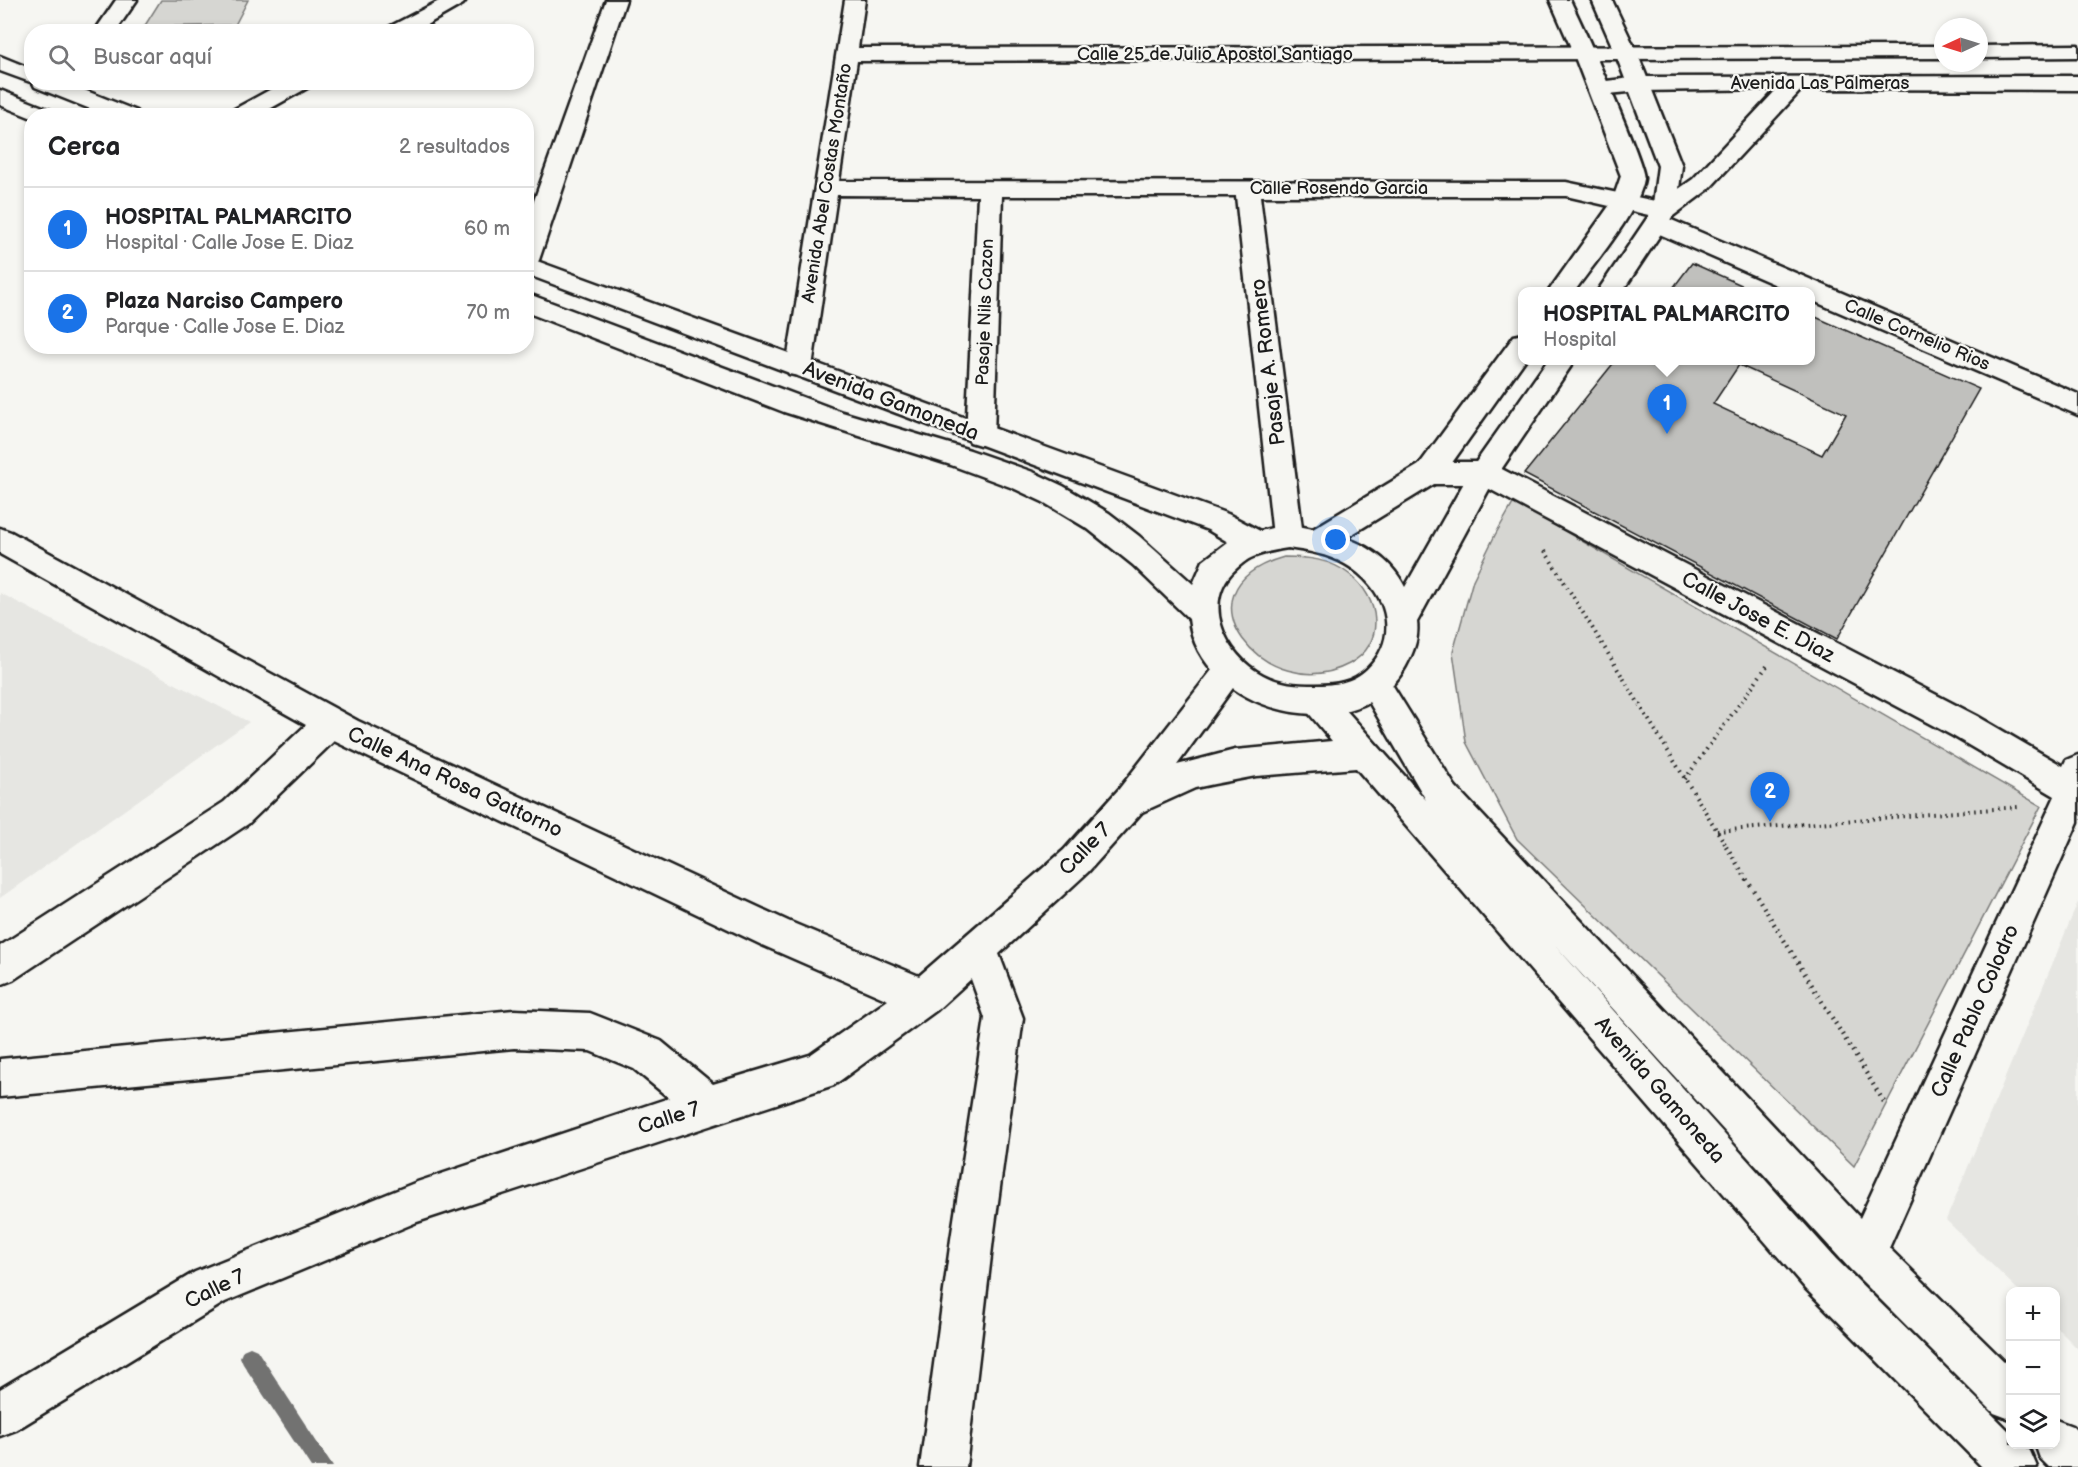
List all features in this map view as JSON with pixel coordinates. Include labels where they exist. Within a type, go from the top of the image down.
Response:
[{"type":"street","points":[[110,24],[127,0]]},
{"type":"street","points":[[412,24],[456,0]]},
{"type":"street","points":[[534,237],[616,0]]},
{"type":"street","name":"Avenida Abel Costas Montaño","points":[[799,367],[855,0]]},
{"type":"street","points":[[1560,0],[1584,52],[1633,176],[1624,203],[1563,287]]},
{"type":"street","points":[[1602,0],[1627,55],[1670,166],[1660,217]]},
{"type":"street","points":[[1988,52],[2078,51]]},
{"type":"street","name":"Calle 25 de Julio Apostol Santiago","points":[[847,55],[1584,52],[1627,55]]},
{"type":"street","name":"Avenida Las Palmeras","points":[[1627,55],[1934,52]]},
{"type":"street","points":[[0,63],[24,74]]},
{"type":"street","points":[[1613,287],[1660,217],[1701,184],[1796,82]]},
{"type":"street","name":"Avenida Las Palmeras","points":[[1598,88],[1638,84],[1796,82],[2078,83]]},
{"type":"street","points":[[67,90],[110,108]]},
{"type":"street","points":[[254,108],[286,90]]},
{"type":"street","points":[[0,97],[26,108]]},
{"type":"street","name":"Calle Rosendo Garcia","points":[[827,188],[1566,189],[1624,203],[1660,217]]},
{"type":"street","name":"Pasaje A. Romero","points":[[1247,188],[1288,536]]},
{"type":"street","name":"Pasaje Nils Cazon","points":[[980,435],[990,189]]},
{"type":"street","name":"Calle Cornelio Rios","points":[[1660,217],[2078,405]]},
{"type":"street","name":"Avenida Gamoneda","points":[[534,268],[1218,522],[1254,542]]},
{"type":"street","name":"Avenida Gamoneda","points":[[534,305],[832,419],[992,468],[1034,485],[1082,510],[1132,546],[1200,610]]},
{"type":"street","points":[[1319,540],[1429,473],[1518,350]]},
{"type":"street","points":[[1402,619],[1484,473],[1559,365]]},
{"type":"street","name":"Calle Jose E. Diaz","points":[[1429,473],[1484,473],[2077,783]]},
{"type":"street","points":[[1288,536],[1319,540],[1349,551],[1375,569],[1393,592],[1402,619],[1401,643],[1392,664],[1374,683],[1349,696],[1318,701],[1286,699],[1256,688],[1230,670],[1214,652],[1204,631],[1200,610],[1204,588],[1214,568],[1232,552],[1254,542],[1288,536]]},
{"type":"street","name":"Calle Ana Rosa Gattorno","points":[[0,540],[330,723],[776,933],[924,997]]},
{"type":"street","name":"Calle 7","points":[[0,1414],[210,1287],[417,1202],[708,1105],[820,1071],[924,997],[1076,861],[1131,800],[1230,670]]},
{"type":"street","name":"Avenida Gamoneda","points":[[1374,683],[1443,797],[1865,1254],[2008,1395]]},
{"type":"street","name":"Avenida Gamoneda","points":[[1318,701],[1821,1274],[2014,1467]]},
{"type":"street","points":[[0,967],[236,813],[330,723]]},
{"type":"street","points":[[1131,800],[1190,775],[1218,768],[1253,761],[1364,753]]},
{"type":"street","name":"Calle Pablo Colodro","points":[[1865,1254],[2077,783]]},
{"type":"street","points":[[944,1467],[972,1239],[1004,1018],[979,948]]},
{"type":"street","points":[[0,1078],[514,1029],[580,1031],[590,1032],[646,1055],[708,1105]]},
{"type":"street","points":[[2060,1447],[2078,1464]]},
{"type":"path","points":[[1539,542],[1886,1106]]},
{"type":"path","points":[[1685,779],[1769,663]]},
{"type":"path","points":[[1717,831],[2030,807]]},
{"type":"shaded area","points":[[161,0],[248,0],[236,24],[146,24]]},
{"type":"shaded area","points":[[1514,502],[2041,806],[1854,1166],[1517,839],[1466,742],[1453,652],[1473,580]]},
{"type":"shaded area","points":[[1284,557],[1310,558],[1334,565],[1349,574],[1367,595],[1373,607],[1374,633],[1369,645],[1361,655],[1349,664],[1318,673],[1288,670],[1262,658],[1243,639],[1232,617],[1234,593],[1250,573]]},
{"type":"shaded area","points":[[0,593],[249,722],[0,898]]},
{"type":"shaded area","points":[[2078,902],[2078,1349],[2060,1331],[2060,1287],[2015,1287],[1946,1220]]},
{"type":"building","points":[[1692,263],[1746,287],[1674,287]]},
{"type":"building","points":[[1815,317],[1979,389],[1837,639],[1524,474],[1612,365],[1739,365],[1815,365]],"holes":[[[1739,365],[1846,414],[1822,455],[1713,404]]]},
{"type":"waterway","points":[[250,1357],[323,1467]]},
{"type":"place","name":"HOSPITAL PALMARCITO","points":[[1667,434]]},
{"type":"place","name":"Plaza Narciso Campero","points":[[1770,822]]}]
